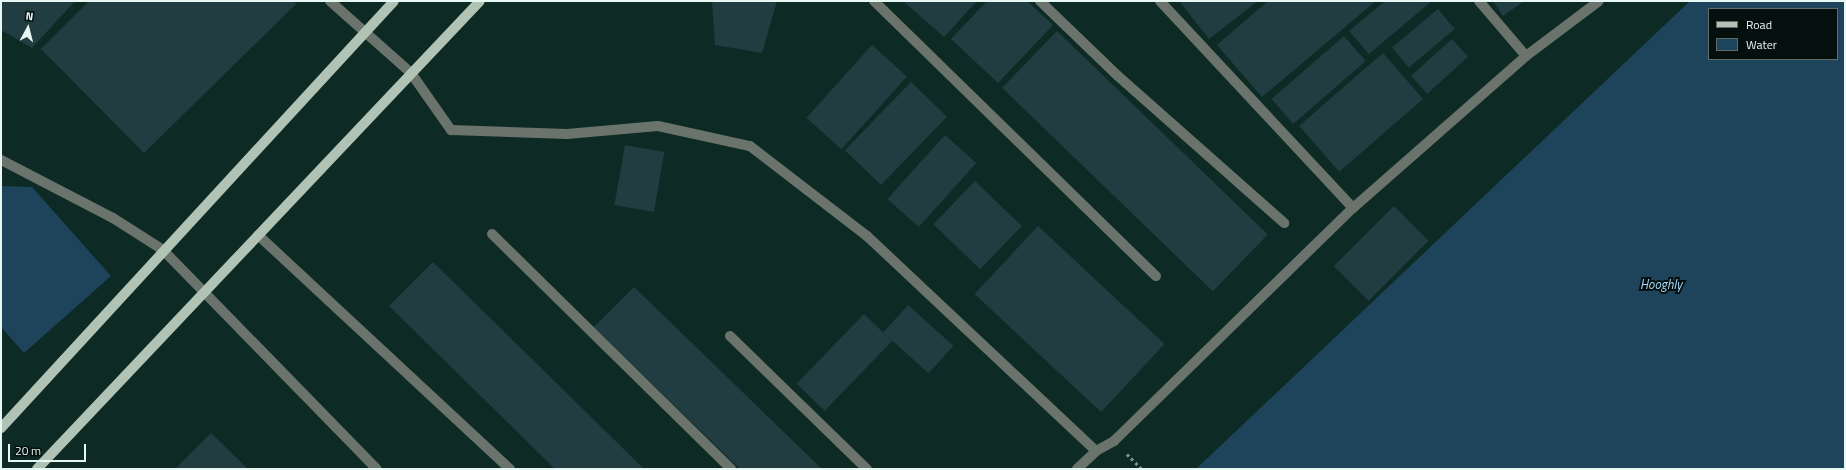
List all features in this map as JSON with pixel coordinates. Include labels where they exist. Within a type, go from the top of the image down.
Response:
[{"type":"main road","points":[[1,428],[163,250],[394,1]]},
{"type":"main road","points":[[37,469],[480,1]]},
{"type":"street","points":[[330,1],[411,73],[451,130],[568,134],[658,126],[750,146],[867,236],[1096,451]]},
{"type":"street","points":[[874,1],[1156,276]]},
{"type":"street","points":[[1040,1],[1118,76],[1284,222]]},
{"type":"street","points":[[1160,1],[1353,208]]},
{"type":"street","points":[[1479,1],[1526,56]]},
{"type":"street","points":[[1077,469],[1096,451],[1114,441],[1353,208],[1526,56],[1599,1]]},
{"type":"street","points":[[1,160],[113,218],[163,250],[377,469]]},
{"type":"street","points":[[492,234],[731,469]]},
{"type":"street","points":[[258,235],[510,469]]},
{"type":"street","points":[[730,336],[867,469]]},
{"type":"water","name":"Hooghly","points":[[1690,1],[1845,1],[1845,469],[1196,469]]},
{"type":"water","points":[[1,186],[32,187],[111,276],[24,353],[1,327]]},
{"type":"building","points":[[1,1],[75,1],[32,48],[1,30]]},
{"type":"building","points":[[89,1],[293,1],[296,4],[144,153],[41,49]]},
{"type":"building","points":[[712,1],[777,1],[762,53],[715,45]]},
{"type":"building","points":[[903,1],[977,1],[944,37]]},
{"type":"building","points":[[987,1],[1027,1],[1053,25],[998,83],[951,39]]},
{"type":"building","points":[[1179,1],[1258,1],[1209,39]]},
{"type":"building","points":[[1268,1],[1376,1],[1262,97],[1217,45]]},
{"type":"building","points":[[1385,1],[1432,1],[1369,54],[1349,31]]},
{"type":"building","points":[[1493,1],[1524,1],[1503,16]]},
{"type":"building","points":[[1438,9],[1455,29],[1409,67],[1392,48]]},
{"type":"building","points":[[1057,31],[1268,235],[1213,291],[1002,88]]},
{"type":"building","points":[[1344,36],[1366,61],[1293,124],[1272,99]]},
{"type":"building","points":[[1452,39],[1468,57],[1427,94],[1411,76]]},
{"type":"building","points":[[872,45],[907,76],[841,149],[806,118]]},
{"type":"building","points":[[1383,53],[1423,99],[1339,172],[1299,126]]},
{"type":"building","points":[[911,82],[947,117],[881,185],[845,150]]},
{"type":"building","points":[[945,135],[976,163],[919,227],[887,199]]},
{"type":"building","points":[[625,145],[664,152],[654,212],[614,205]]},
{"type":"building","points":[[975,181],[1022,226],[980,269],[933,224]]},
{"type":"building","points":[[1394,206],[1429,241],[1369,301],[1334,266]]},
{"type":"building","points":[[1038,226],[1165,344],[1101,412],[975,294]]},
{"type":"building","points":[[433,262],[644,469],[555,469],[389,306]]},
{"type":"building","points":[[634,287],[822,469],[740,469],[594,327]]},
{"type":"building","points":[[908,305],[953,346],[929,373],[883,332]]},
{"type":"building","points":[[864,314],[892,341],[825,411],[797,384]]},
{"type":"building","points":[[211,433],[248,469],[175,469]]}]
